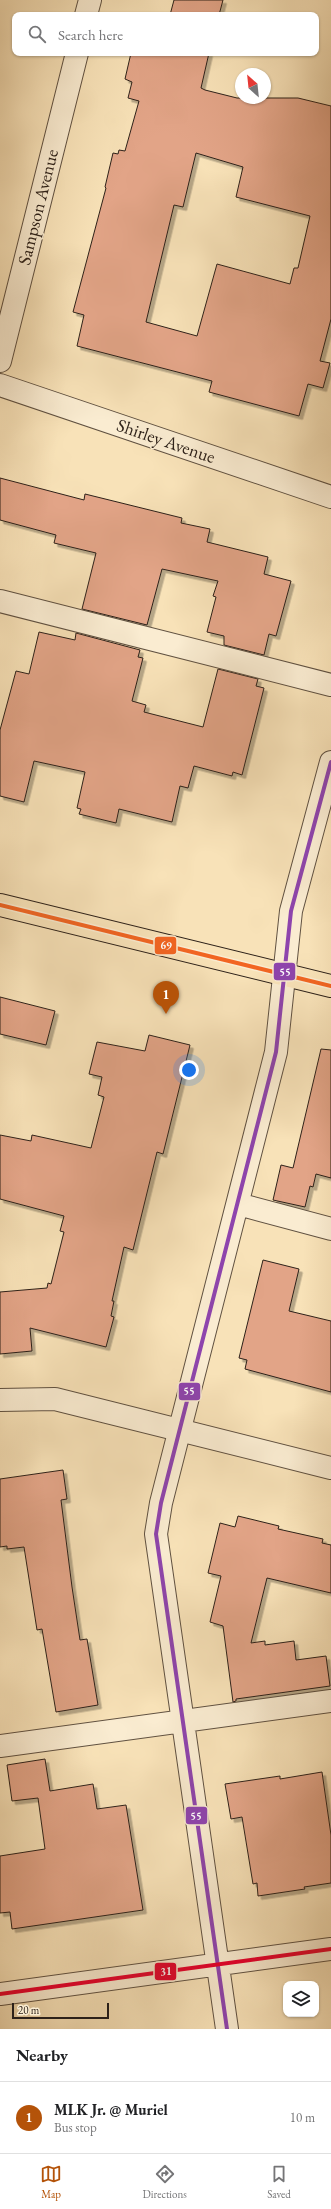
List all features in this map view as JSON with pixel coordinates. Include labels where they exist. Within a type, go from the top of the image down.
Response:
[{"type":"main road","points":[[0,905],[331,986]]},
{"type":"street","points":[[87,12],[90,0]]},
{"type":"street","name":"Sampson Avenue","points":[[0,361],[76,56]]},
{"type":"street","name":"Shirley Avenue","points":[[0,385],[331,497]]},
{"type":"street","points":[[0,601],[331,685]]},
{"type":"street","points":[[227,2029],[156,1534],[161,1503],[276,1052],[291,911],[331,762]]},
{"type":"street","points":[[238,1204],[331,1229]]},
{"type":"street","points":[[0,1400],[55,1399],[331,1468]]},
{"type":"street","points":[[0,1746],[331,1701]]},
{"type":"street","points":[[0,1994],[331,1950]]},
{"type":"building","points":[[174,0],[223,0],[220,12],[171,12]]},
{"type":"building","points":[[130,56],[208,56],[201,88],[235,98],[235,104],[271,104],[271,98],[298,98],[331,106],[331,319],[320,361],[330,363],[323,388],[308,384],[299,416],[209,392],[212,381],[77,346],[84,315],[73,312],[106,188],[113,153],[118,154],[119,150],[125,151],[139,101],[128,98],[132,82],[125,79]],"holes":[[[196,153],[243,167],[236,197],[310,216],[298,268],[294,268],[290,284],[217,264],[197,336],[146,322],[174,205],[183,207]]]},
{"type":"building","points":[[0,478],[84,500],[85,494],[182,518],[181,523],[210,529],[207,542],[268,557],[264,574],[291,581],[276,636],[269,634],[264,655],[224,645],[224,636],[207,632],[216,597],[213,596],[218,581],[162,569],[147,625],[82,609],[96,553],[54,543],[56,535],[0,520]]},
{"type":"building","points":[[39,632],[75,640],[76,633],[140,650],[138,657],[143,658],[132,701],[146,705],[144,712],[203,727],[218,669],[258,679],[256,686],[264,688],[242,775],[233,772],[232,776],[194,766],[188,788],[180,786],[172,822],[119,809],[116,823],[79,814],[81,809],[77,808],[85,772],[34,761],[24,802],[0,796],[0,730],[16,671],[29,674]]},
{"type":"building","points":[[0,997],[55,1011],[46,1045],[0,1034]]},
{"type":"building","points":[[149,1035],[190,1045],[163,1154],[157,1152],[133,1250],[124,1247],[112,1301],[114,1301],[111,1316],[114,1317],[106,1347],[30,1328],[32,1351],[0,1354],[0,1292],[47,1288],[48,1283],[51,1284],[64,1232],[60,1231],[64,1216],[0,1199],[0,1135],[31,1141],[32,1135],[91,1148],[104,1097],[98,1095],[102,1077],[89,1074],[97,1042],[145,1051]]},
{"type":"building","points":[[321,1049],[331,1050],[331,1178],[316,1174],[313,1187],[310,1186],[305,1207],[273,1200],[281,1165],[293,1168]]},
{"type":"building","points":[[263,1260],[299,1269],[289,1311],[331,1321],[331,1392],[245,1369],[247,1360],[239,1358]]},
{"type":"building","points":[[63,1470],[67,1499],[61,1500],[72,1587],[80,1640],[87,1639],[98,1705],[56,1712],[42,1629],[37,1630],[24,1547],[7,1549],[7,1546],[0,1547],[0,1479]]},
{"type":"building","points":[[238,1516],[279,1526],[278,1529],[323,1539],[322,1543],[331,1545],[331,1593],[267,1578],[251,1643],[265,1641],[265,1645],[294,1641],[296,1660],[326,1656],[330,1686],[236,1699],[236,1701],[233,1702],[223,1626],[210,1622],[221,1576],[208,1573],[220,1523],[235,1527]]},
{"type":"building","points":[[45,1759],[50,1791],[93,1784],[97,1809],[126,1805],[143,1910],[12,1929],[10,1912],[0,1913],[0,1856],[45,1849],[38,1798],[12,1801],[7,1765]]},
{"type":"building","points":[[322,1772],[331,1835],[331,1883],[304,1887],[305,1889],[258,1896],[257,1883],[253,1884],[242,1817],[231,1819],[225,1784],[280,1776],[280,1779]]},
{"type":"transit line","name":"55","points":[[227,2029],[156,1534],[161,1503],[276,1052],[291,911],[331,762]]},
{"type":"transit line","name":"69","points":[[0,905],[331,986]]},
{"type":"transit line","name":"31","points":[[0,1994],[331,1949]]},
{"type":"place","name":"MLK Jr. @ Muriel","points":[[166,1014]]}]
